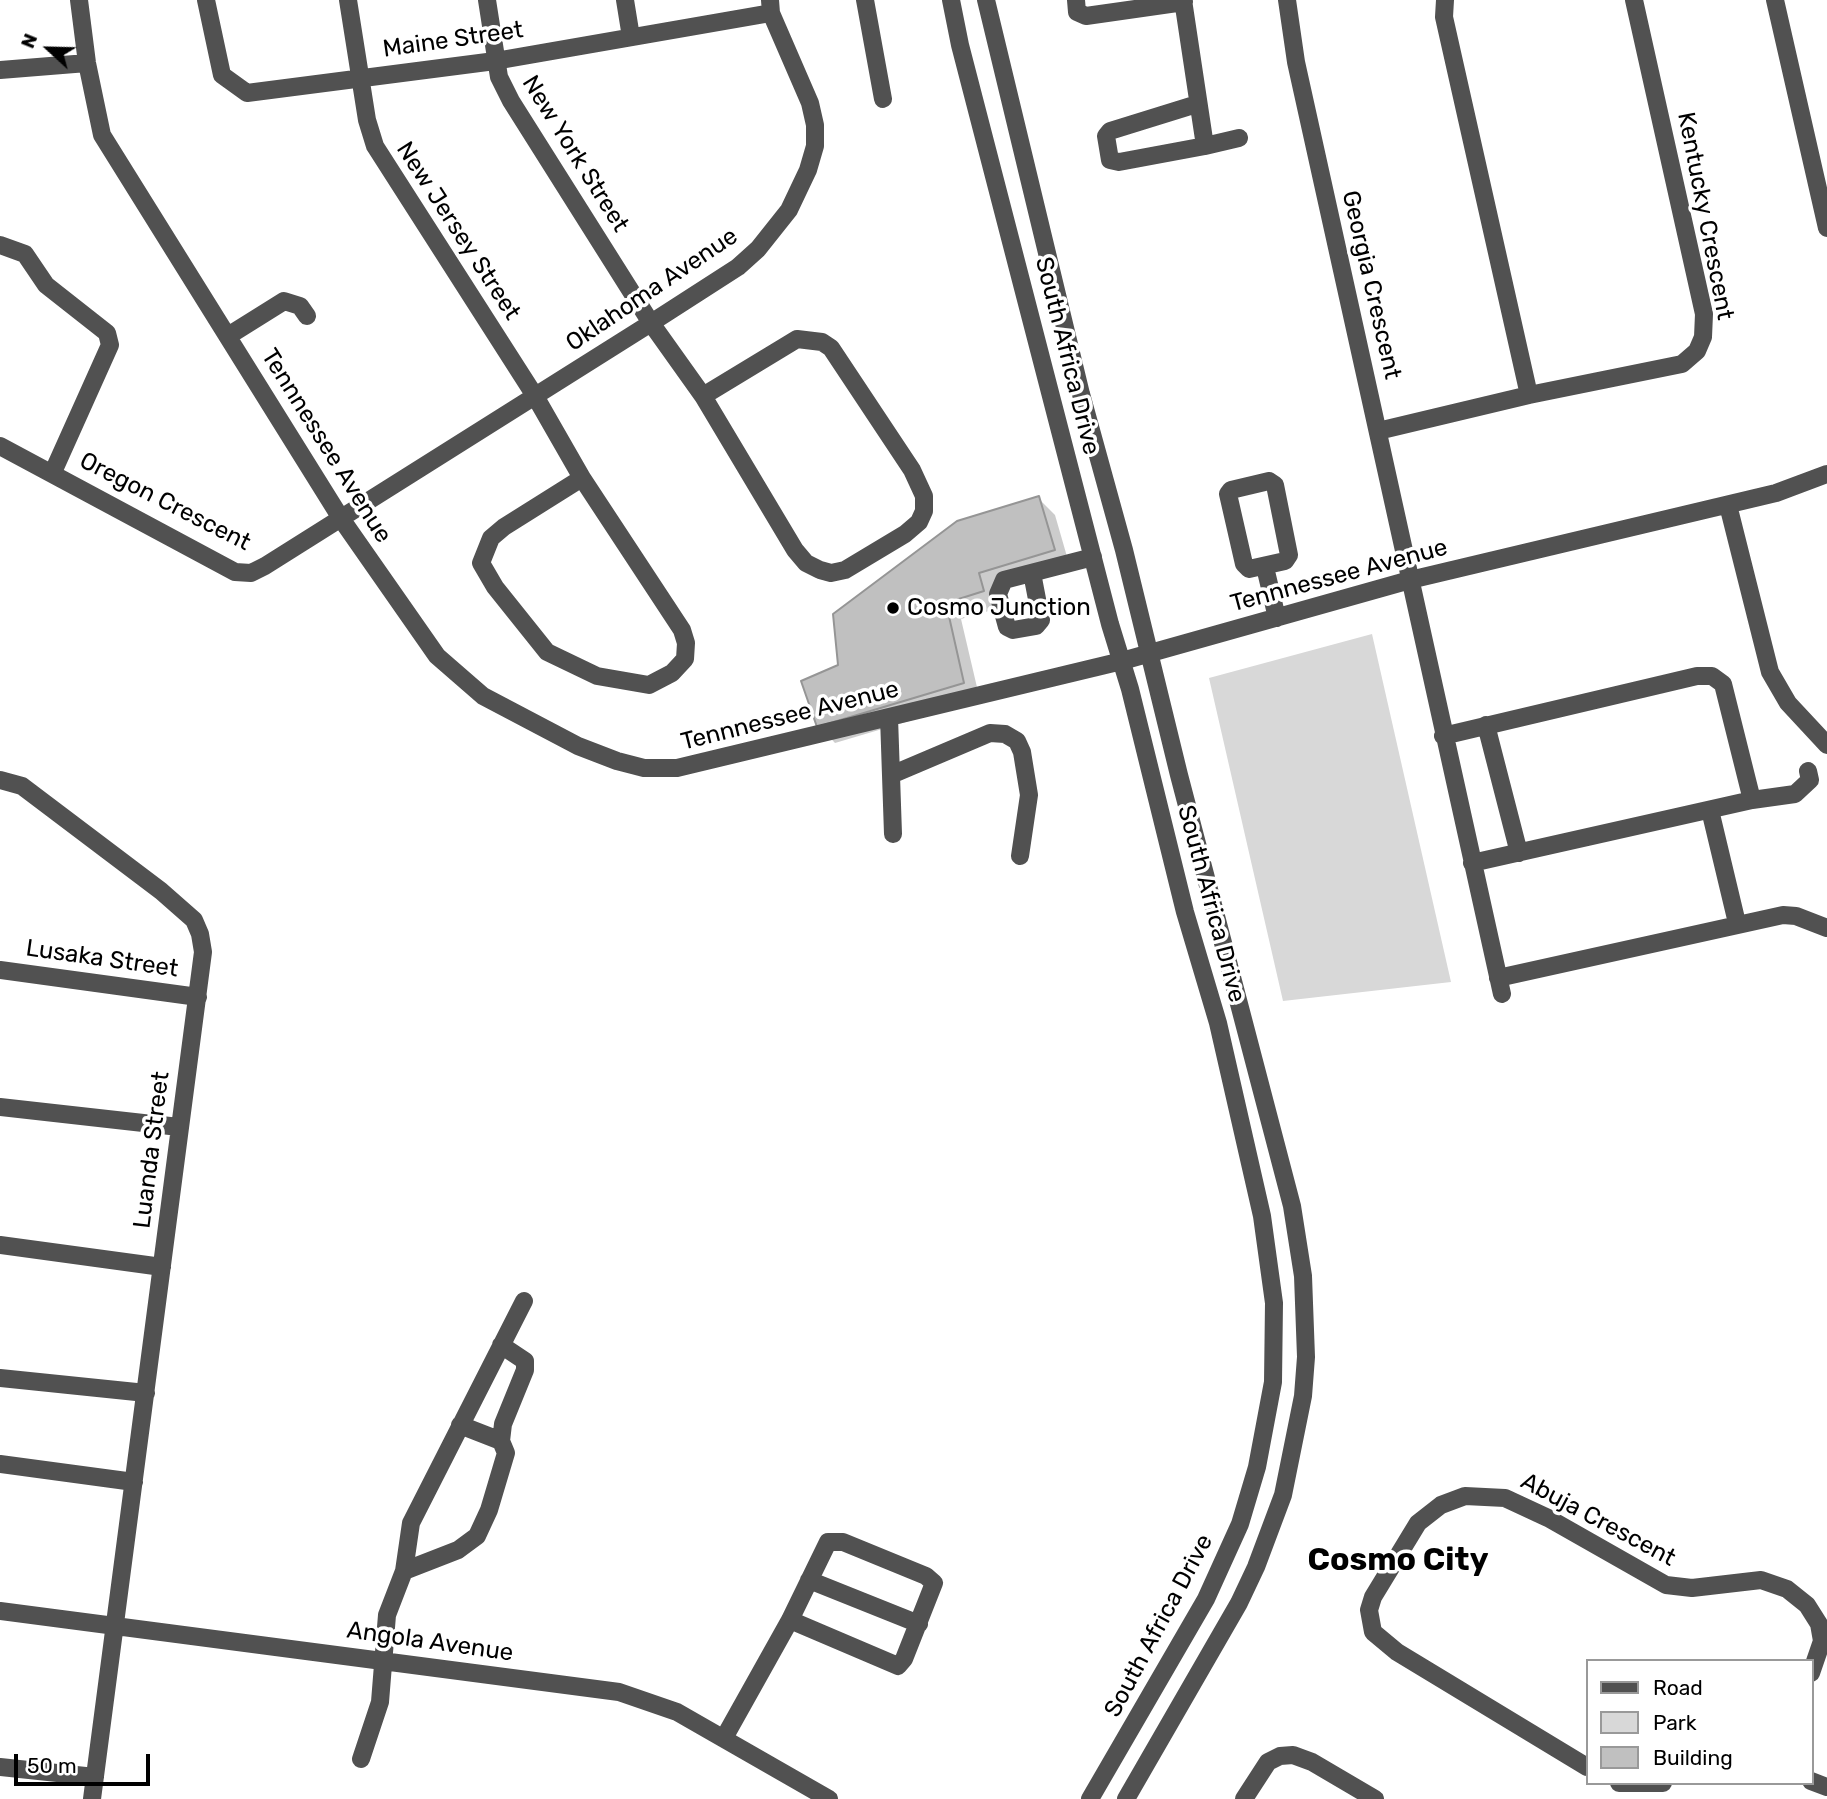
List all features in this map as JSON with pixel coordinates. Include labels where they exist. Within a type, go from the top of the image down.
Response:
[{"type":"street","name":"Tennnessee Avenue","points":[[79,0],[87,63],[102,135],[342,520],[437,656],[484,696],[578,746],[617,761],[644,768],[677,768],[1122,661],[1410,580],[1796,488],[1827,474]]},
{"type":"street","name":"Maine Street","points":[[206,0],[222,75],[247,93],[267,93],[361,76],[495,61],[631,37],[771,6]]},
{"type":"street","name":"New Jersey Street","points":[[348,0],[367,120],[375,146],[535,396],[582,478],[682,630],[686,643],[685,659],[672,673],[649,685],[597,676],[547,652],[495,587],[481,563],[491,538],[503,527],[582,478]]},
{"type":"street","name":"New York Street","points":[[486,0],[499,77],[512,101],[651,323],[702,396],[795,550],[806,563],[831,573],[845,570],[905,534],[919,522],[924,511],[924,496],[912,470],[831,348],[822,342],[797,339],[702,396]]},
{"type":"street","points":[[625,0],[631,37]]},
{"type":"street","points":[[865,0],[883,99]]},
{"type":"street","name":"South Africa Drive","points":[[951,0],[960,45],[1185,912],[1218,1023],[1262,1216],[1270,1265],[1275,1341],[1273,1382],[1266,1429],[1247,1502],[1231,1548],[1165,1674],[1090,1799]]},
{"type":"street","name":"South Africa Drive","points":[[986,0],[1022,159],[1292,1206],[1303,1276],[1306,1357],[1296,1443],[1283,1495],[1256,1567],[1126,1799]]},
{"type":"street","points":[[1076,0],[1077,12],[1086,16],[1183,1],[1205,146]]},
{"type":"street","name":"Georgia Crescent","points":[[1287,0],[1296,62],[1500,986],[1737,923]]},
{"type":"street","points":[[1445,0],[1444,18],[1529,395]]},
{"type":"street","name":"Kentucky Crescent","points":[[1378,431],[1529,395],[1682,364],[1696,351],[1703,337],[1702,303],[1634,0]]},
{"type":"street","points":[[1774,0],[1827,228]]},
{"type":"street","name":"Oklahoma Avenue","points":[[342,520],[738,267],[758,249],[789,210],[808,170],[815,146],[815,125],[810,103],[771,6]]},
{"type":"street","points":[[0,70],[87,63]]},
{"type":"street","points":[[1197,104],[1110,131],[1106,136],[1110,160],[1119,162],[1239,138]]},
{"type":"street","points":[[0,245],[25,254],[46,285],[107,333],[110,345],[53,472]]},
{"type":"street","points":[[228,336],[285,301],[300,306],[307,316]]},
{"type":"street","name":"Oregon Crescent","points":[[0,446],[53,472],[235,572],[251,573],[342,520]]},
{"type":"street","points":[[1269,481],[1275,485],[1289,552],[1284,561],[1265,567],[1249,569],[1245,566],[1228,494],[1231,490],[1269,481]]},
{"type":"street","points":[[1728,505],[1770,672],[1788,703],[1827,745]]},
{"type":"street","points":[[1032,573],[1093,558]]},
{"type":"street","points":[[1265,567],[1277,618]]},
{"type":"street","points":[[1443,736],[1697,676],[1712,676],[1723,684],[1752,800]]},
{"type":"street","points":[[889,717],[893,834]]},
{"type":"street","points":[[1486,725],[1519,853]]},
{"type":"street","points":[[891,775],[990,733],[1005,734],[1017,741],[1022,752],[1029,794],[1020,856]]},
{"type":"street","points":[[1472,863],[1752,800],[1795,794],[1810,780],[1808,771]]},
{"type":"street","name":"Luanda Street","points":[[0,780],[22,786],[161,891],[194,920],[203,951],[92,1799]]},
{"type":"street","points":[[1710,810],[1737,923],[1796,916],[1827,928]]},
{"type":"street","name":"Lusaka Street","points":[[0,970],[198,997]]},
{"type":"street","points":[[0,1107],[179,1127]]},
{"type":"street","points":[[0,1245],[162,1267]]},
{"type":"street","points":[[361,1759],[380,1702],[387,1615],[404,1571],[411,1523],[524,1301]]},
{"type":"street","points":[[404,1571],[458,1550],[477,1536],[502,1473],[506,1453],[501,1441],[503,1424],[525,1370],[525,1361],[502,1345]]},
{"type":"street","points":[[0,1378],[146,1393]]},
{"type":"street","points":[[460,1425],[501,1441]]},
{"type":"street","points":[[0,1464],[134,1482]]},
{"type":"street","name":"Abuja Crescent","points":[[1586,1766],[1390,1648],[1373,1632],[1369,1610],[1373,1597],[1418,1523],[1441,1505],[1465,1496],[1504,1498],[1548,1518],[1666,1585],[1692,1588],[1760,1580],[1787,1589],[1807,1605],[1819,1624],[1822,1641],[1813,1667]]},
{"type":"street","points":[[724,1738],[790,1619],[824,1547],[834,1540],[843,1542],[933,1580],[933,1588],[904,1659],[895,1666],[790,1619]]},
{"type":"street","points":[[809,1580],[919,1624]]},
{"type":"street","name":"Angola Avenue","points":[[0,1611],[619,1692],[677,1712],[829,1799]]},
{"type":"street","points":[[1244,1799],[1268,1762],[1280,1756],[1293,1755],[1312,1762],[1375,1799]]},
{"type":"street","points":[[0,1767],[95,1777]]},
{"type":"green space","points":[[1372,634],[1451,982],[1283,1001],[1209,678]]},
{"type":"building","name":"Cosmo Junction","points":[[1039,496],[1055,550],[979,573],[984,591],[946,603],[964,683],[817,727],[801,681],[838,665],[833,614],[957,521]]},
{"type":"place","name":"Cosmo Junction","points":[[893,608]]},
{"type":"district","name":"Cosmo City","points":[[1398,1561]]}]
